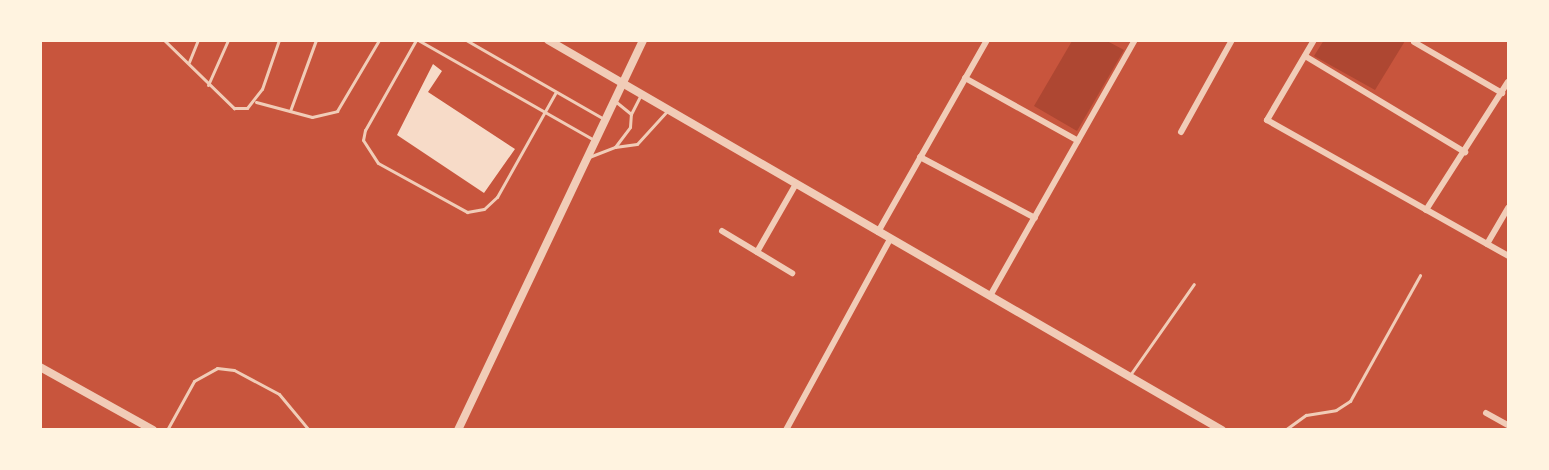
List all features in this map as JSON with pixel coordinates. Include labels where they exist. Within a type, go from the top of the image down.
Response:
[{"type":"street","points":[[548,40],[1222,429]]},
{"type":"street","points":[[458,429],[643,40]]},
{"type":"street","points":[[878,232],[987,40]]},
{"type":"street","points":[[1181,132],[1232,40]]},
{"type":"street","points":[[1314,40],[1267,120],[1509,256]]},
{"type":"street","points":[[990,296],[1132,42]]},
{"type":"street","points":[[1414,42],[1502,93]]},
{"type":"street","points":[[1305,56],[1465,152]]},
{"type":"street","points":[[965,78],[1078,141]]},
{"type":"street","points":[[1426,210],[1509,82]]},
{"type":"street","points":[[920,157],[1035,218]]},
{"type":"street","points":[[757,252],[796,184]]},
{"type":"street","points":[[1487,244],[1509,208]]},
{"type":"street","points":[[723,231],[792,273]]},
{"type":"street","points":[[786,429],[890,239]]},
{"type":"street","points":[[40,368],[153,429]]},
{"type":"street","points":[[1486,413],[1509,425]]},
{"type":"lane","points":[[164,40],[170,42],[208,85],[234,108],[247,108],[255,101],[279,40]]},
{"type":"lane","points":[[189,62],[198,40]]},
{"type":"lane","points":[[208,85],[228,40]]},
{"type":"lane","points":[[290,111],[316,40]]},
{"type":"lane","points":[[255,101],[312,117],[337,111],[379,40]]},
{"type":"lane","points":[[555,92],[544,113],[497,197],[476,213],[466,212],[378,163],[365,148],[365,130],[417,40],[544,113],[596,140]]},
{"type":"lane","points":[[466,40],[605,120]]},
{"type":"lane","points":[[615,147],[630,127],[631,114],[641,93]]},
{"type":"lane","points":[[615,100],[631,114]]},
{"type":"lane","points":[[588,157],[615,147],[636,144],[669,109]]},
{"type":"lane","points":[[1285,429],[1306,415],[1336,410],[1350,402],[1420,275]]},
{"type":"lane","points":[[1129,376],[1194,284]]},
{"type":"lane","points":[[167,429],[194,381],[217,368],[234,370],[279,394],[309,429]]},
{"type":"shaded area","points":[[1324,40],[1405,41],[1375,90],[1314,56]]},
{"type":"shaded area","points":[[1072,41],[1107,41],[1124,50],[1077,131],[1034,106]]},
{"type":"building","points":[[433,64],[442,71],[428,92],[515,149],[484,193],[397,135]]}]
